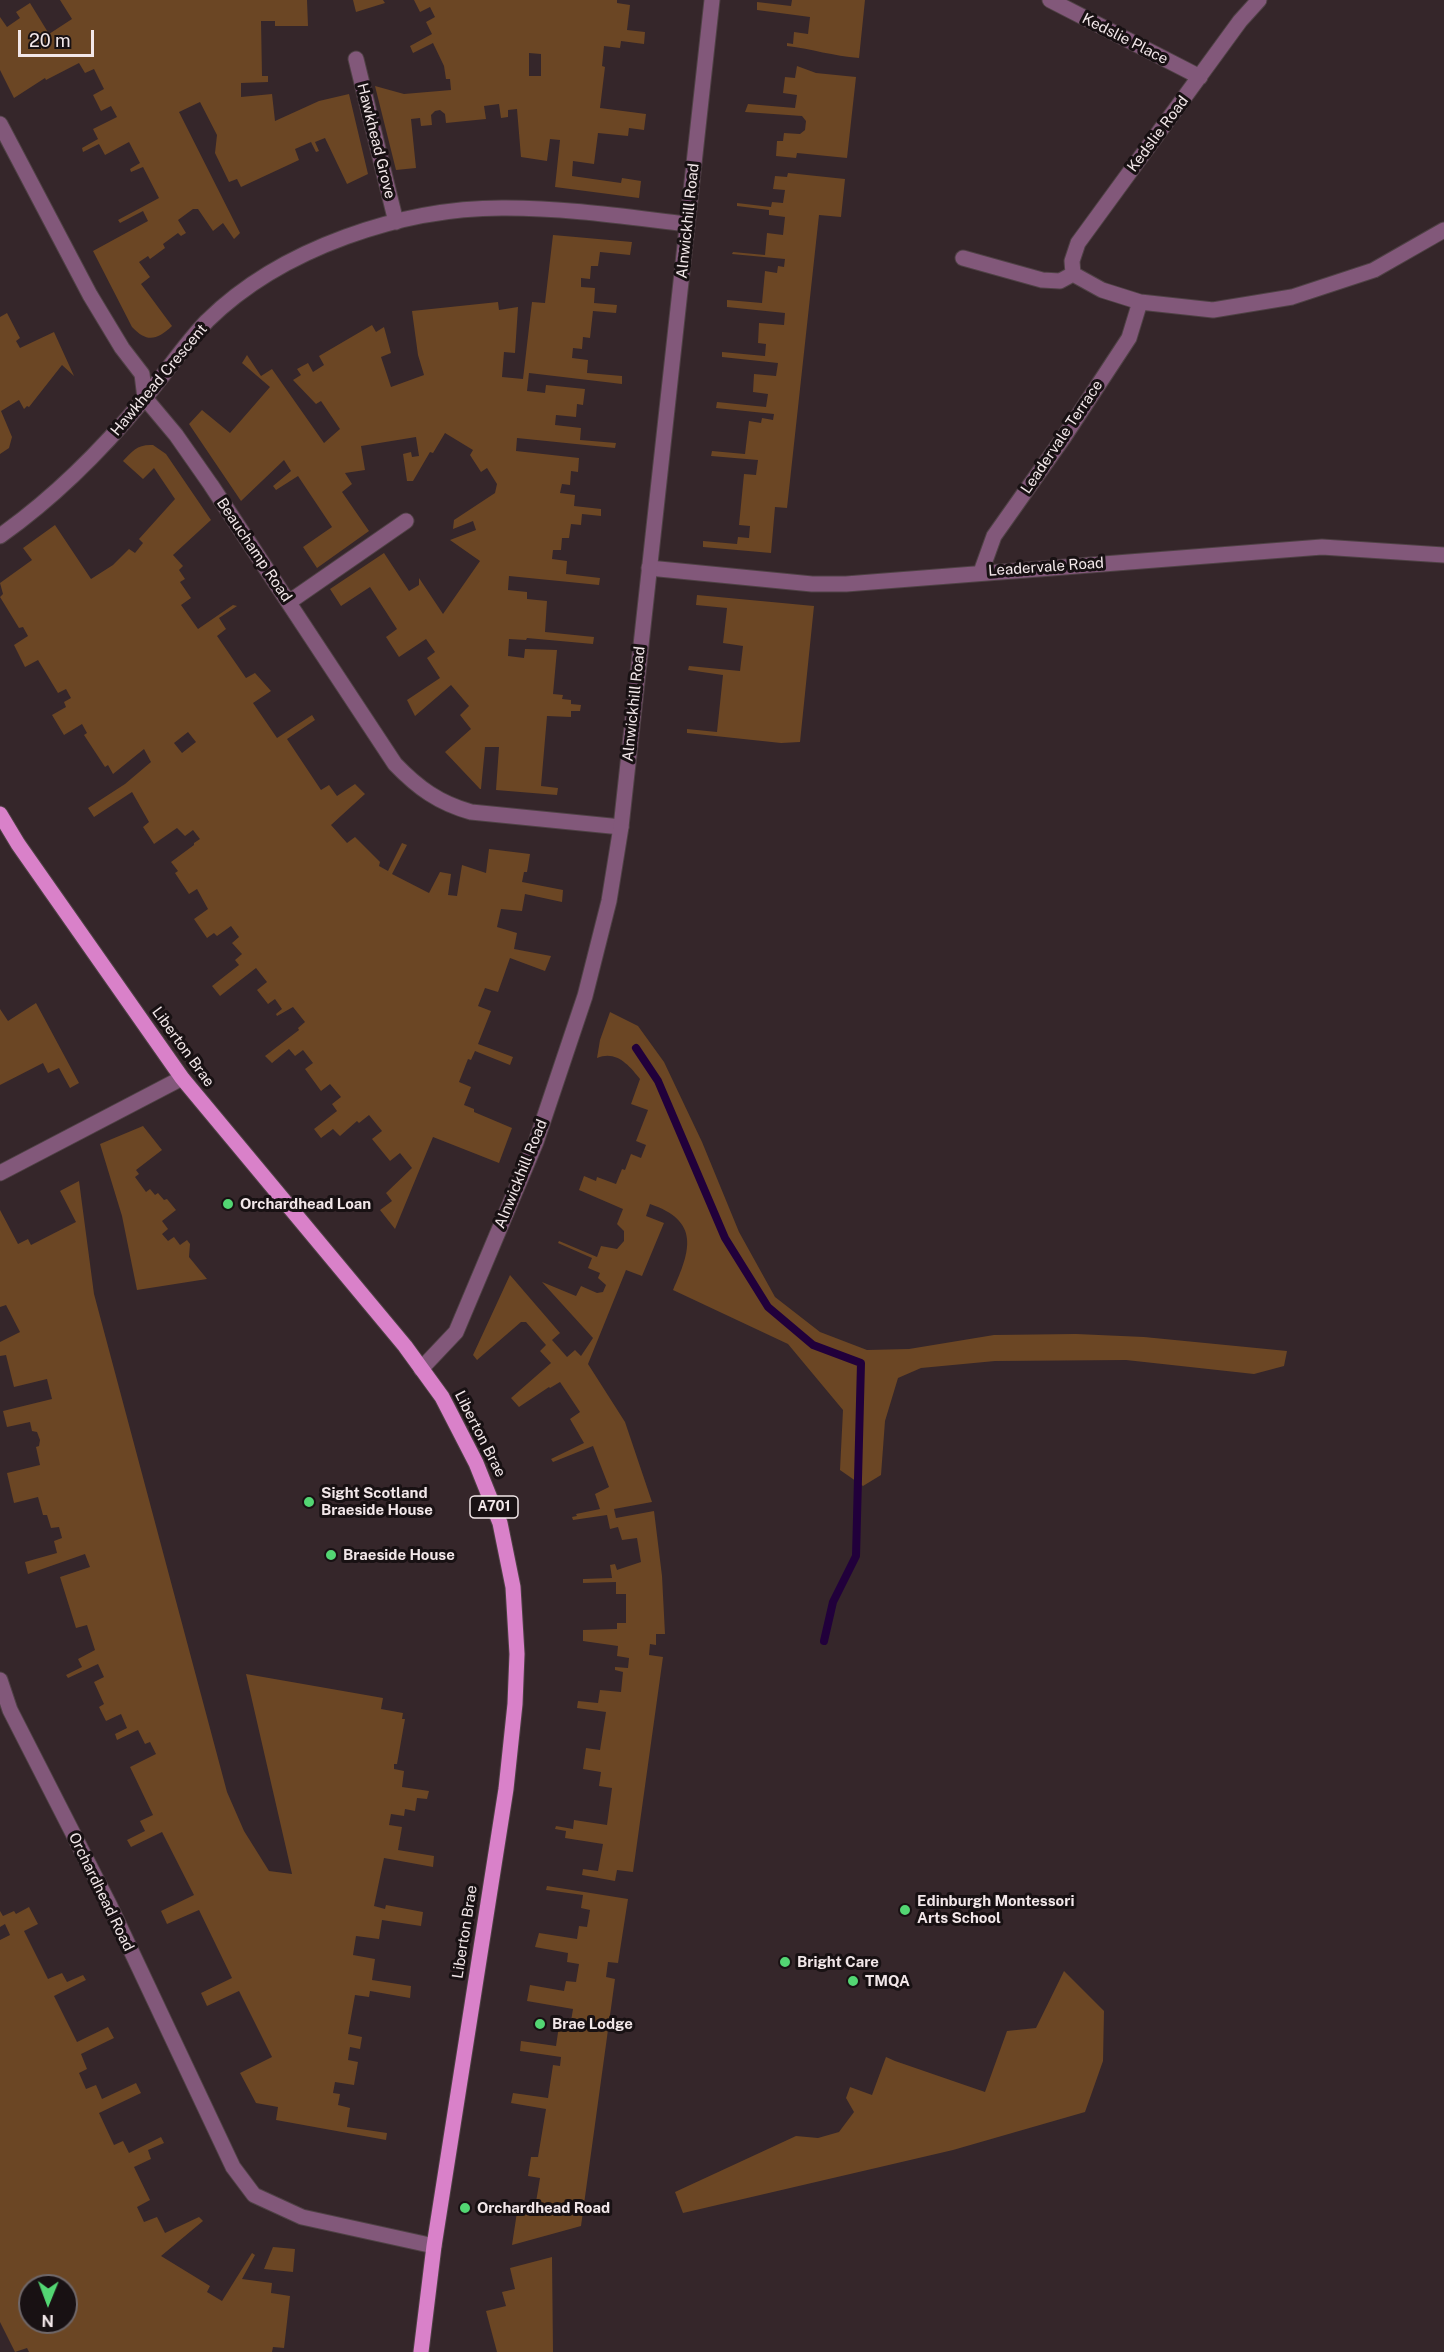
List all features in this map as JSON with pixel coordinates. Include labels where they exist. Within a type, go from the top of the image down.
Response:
[{"type":"main road","name":"Liberton Brae","points":[[0,814],[18,844],[182,1078],[405,1346],[442,1397],[476,1463],[500,1522],[513,1587],[517,1654],[514,1704],[506,1789],[434,2246],[422,2352]]},
{"type":"street","name":"Alnwickhill Road","points":[[421,1369],[456,1332],[536,1142],[585,996],[609,901],[621,827],[712,0]]},
{"type":"street","name":"Kedslie Place","points":[[1050,0],[1200,77]]},
{"type":"street","name":"Kedslie Road","points":[[1073,274],[1072,261],[1078,243],[1240,21],[1259,0]]},
{"type":"street","name":"Hawkhead Grove","points":[[356,59],[396,222]]},
{"type":"street","name":"Beauchamp Road","points":[[0,124],[90,295],[122,348],[142,374],[145,398],[176,435],[395,764],[429,795],[450,806],[471,812],[621,827]]},
{"type":"street","name":"Hawkhead Crescent","points":[[0,536],[68,482],[89,462],[208,321],[262,279],[309,253],[396,222],[444,212],[506,208],[577,212],[687,224]]},
{"type":"street","points":[[963,258],[1042,280],[1060,281],[1073,274],[1102,290],[1140,302],[1213,310],[1292,297],[1374,270],[1444,230]]},
{"type":"street","name":"Leadervale Terrace","points":[[981,572],[994,536],[1064,437],[1129,338],[1140,302]]},
{"type":"street","points":[[289,602],[406,521]]},
{"type":"street","name":"Leadervale Road","points":[[649,568],[813,584],[846,584],[1322,547],[1444,555]]},
{"type":"street","points":[[0,1173],[182,1078]]},
{"type":"street","name":"Orchardhead Road","points":[[0,1680],[5,1712],[110,1906],[233,2167],[254,2195],[302,2217],[434,2246]]},
{"type":"shaded area","points":[[60,0],[307,0],[308,26],[275,26],[275,21],[261,21],[262,76],[268,76],[268,82],[241,83],[241,97],[272,94],[275,121],[319,101],[349,94],[368,174],[347,184],[325,138],[315,142],[319,151],[316,152],[311,142],[295,149],[299,160],[241,187],[237,179],[229,182],[215,153],[217,135],[200,102],[179,112],[240,233],[234,239],[223,223],[213,231],[198,209],[193,209],[178,220],[186,233],[181,236],[178,233],[163,244],[165,248],[150,259],[148,256],[139,262],[150,277],[141,284],[172,326],[157,337],[142,336],[132,327],[93,251],[148,221],[143,211],[120,223],[118,220],[159,198],[143,167],[131,172],[130,169],[140,163],[129,142],[105,155],[99,144],[83,152],[82,148],[98,139],[93,129],[117,117],[111,106],[101,111],[93,95],[104,89],[94,69],[85,73],[79,63],[46,80],[45,78],[14,98],[0,70],[0,17],[7,27],[20,18],[16,12],[30,3],[49,34],[72,19]]},
{"type":"shaded area","points":[[353,0],[383,0],[385,3],[356,12]]},
{"type":"shaded area","points":[[414,0],[617,0],[617,3],[630,5],[627,30],[645,32],[644,44],[621,41],[620,48],[604,46],[602,66],[605,67],[600,108],[646,114],[644,130],[629,128],[628,136],[598,133],[594,164],[573,161],[572,176],[621,183],[622,178],[641,181],[639,198],[555,187],[560,140],[550,139],[547,161],[521,157],[517,109],[508,110],[508,117],[501,118],[499,104],[484,106],[486,119],[446,123],[445,114],[440,110],[431,115],[432,125],[421,126],[420,118],[411,119],[416,168],[396,170],[375,86],[404,94],[451,90],[450,79],[446,79],[444,66],[433,43],[413,53],[410,46],[432,34],[426,22],[435,17],[430,7],[420,12]],"holes":[[[529,53],[541,54],[541,76],[529,76]]]},
{"type":"shaded area","points":[[792,0],[865,0],[859,58],[787,46],[787,43],[793,44],[794,32],[808,34],[810,17],[757,10],[757,2],[791,6]]},
{"type":"shaded area","points":[[797,66],[816,73],[856,77],[847,158],[797,153],[796,158],[776,156],[777,141],[783,141],[784,133],[800,134],[805,130],[806,121],[802,116],[745,112],[748,104],[795,108],[797,95],[783,93],[785,77],[795,78]]},
{"type":"shaded area","points":[[788,173],[845,179],[841,217],[819,215],[787,508],[775,507],[771,553],[703,547],[703,541],[737,544],[738,537],[749,538],[750,526],[739,525],[744,474],[756,475],[758,460],[711,456],[712,451],[745,454],[749,421],[761,423],[762,418],[773,420],[774,414],[716,408],[717,402],[766,407],[768,394],[753,392],[754,374],[776,376],[778,363],[722,357],[722,352],[765,356],[766,344],[758,343],[759,323],[784,325],[785,313],[727,307],[727,300],[762,303],[765,271],[777,273],[778,266],[784,267],[785,259],[732,254],[733,252],[765,255],[767,233],[783,235],[785,217],[769,215],[769,210],[737,206],[737,203],[771,207],[772,202],[783,203],[785,190],[773,189],[775,176],[787,177]]},
{"type":"shaded area","points":[[553,235],[632,242],[630,255],[600,252],[598,266],[591,266],[590,279],[581,278],[581,287],[595,288],[594,303],[617,305],[616,313],[593,311],[590,338],[583,337],[582,349],[573,348],[572,358],[588,360],[587,373],[622,376],[622,384],[529,373],[527,391],[545,393],[546,385],[585,389],[583,405],[577,404],[576,417],[556,415],[555,425],[581,428],[580,440],[616,443],[615,448],[517,438],[516,451],[579,458],[578,472],[571,471],[570,485],[562,484],[560,493],[575,495],[574,506],[601,509],[601,516],[582,514],[581,525],[571,524],[569,538],[562,538],[561,550],[553,550],[552,559],[567,561],[566,574],[600,578],[599,585],[509,576],[508,590],[527,592],[527,599],[547,601],[545,632],[594,637],[593,644],[527,638],[526,640],[509,639],[508,656],[524,658],[525,649],[557,650],[553,694],[563,695],[562,699],[571,700],[571,704],[581,705],[580,711],[571,711],[571,717],[547,716],[541,786],[558,788],[557,795],[496,790],[499,747],[485,747],[480,789],[445,752],[471,729],[460,715],[469,706],[451,685],[415,716],[407,700],[440,678],[427,658],[435,652],[426,639],[399,657],[386,637],[397,629],[370,587],[341,606],[330,589],[384,553],[409,591],[419,585],[419,578],[443,614],[480,561],[450,540],[476,530],[473,521],[453,529],[454,520],[495,493],[497,484],[487,468],[481,472],[470,455],[473,450],[445,433],[433,453],[430,452],[413,481],[407,481],[403,454],[411,452],[412,457],[419,456],[416,437],[361,446],[365,470],[345,473],[352,484],[342,492],[369,531],[317,568],[303,547],[332,527],[298,476],[276,490],[273,486],[291,471],[284,460],[241,501],[189,424],[202,410],[230,433],[270,387],[242,363],[247,355],[261,376],[272,369],[324,443],[340,429],[321,401],[316,404],[293,380],[301,375],[297,369],[308,363],[313,372],[324,365],[319,356],[372,325],[376,332],[384,327],[391,353],[381,357],[391,387],[424,375],[418,355],[412,311],[498,302],[499,310],[518,307],[515,353],[504,352],[502,377],[523,379],[532,302],[545,303]]},
{"type":"shaded area","points":[[7,313],[20,338],[16,341],[20,348],[54,332],[74,376],[62,365],[29,407],[24,409],[19,400],[1,411],[12,437],[9,448],[0,454],[0,317]]},
{"type":"shaded area","points":[[153,445],[166,454],[211,520],[173,555],[183,566],[179,570],[185,579],[180,582],[191,598],[181,605],[198,629],[233,605],[237,606],[219,618],[226,629],[217,636],[246,678],[255,673],[271,691],[253,703],[277,738],[312,715],[315,720],[287,739],[321,790],[329,785],[337,796],[355,784],[365,794],[331,825],[347,843],[355,837],[380,862],[379,866],[388,871],[402,843],[407,845],[392,874],[429,893],[440,872],[451,874],[448,895],[457,896],[462,865],[486,873],[489,849],[530,854],[527,872],[524,872],[522,882],[563,890],[562,902],[525,894],[522,911],[501,909],[497,927],[517,933],[514,949],[551,956],[545,971],[510,958],[498,992],[485,988],[478,1006],[491,1011],[478,1044],[513,1057],[510,1065],[475,1051],[471,1060],[468,1059],[459,1082],[471,1087],[464,1105],[474,1109],[474,1112],[512,1128],[499,1163],[433,1137],[395,1229],[380,1210],[392,1201],[386,1193],[412,1168],[400,1153],[390,1161],[372,1139],[382,1131],[369,1115],[359,1123],[357,1121],[340,1136],[333,1129],[321,1138],[314,1129],[337,1111],[332,1104],[341,1097],[330,1084],[321,1091],[305,1069],[313,1063],[303,1050],[295,1056],[289,1049],[272,1063],[265,1056],[299,1030],[298,1028],[305,1022],[293,1007],[277,1016],[276,1014],[282,1009],[275,999],[268,1004],[257,990],[267,982],[256,968],[220,996],[212,986],[239,965],[235,960],[242,954],[232,943],[239,937],[231,926],[217,936],[214,933],[207,938],[194,919],[208,909],[197,889],[189,894],[175,873],[178,871],[171,862],[200,839],[193,830],[185,836],[177,828],[154,844],[143,827],[149,822],[132,792],[94,817],[88,808],[125,784],[151,762],[144,749],[113,774],[108,765],[105,767],[84,735],[87,733],[82,724],[64,735],[52,715],[66,707],[64,702],[71,698],[66,689],[58,693],[38,660],[25,667],[14,645],[28,636],[23,627],[19,628],[0,597],[3,594],[0,583],[32,560],[23,548],[55,525],[91,579],[113,565],[129,549],[135,553],[143,543],[139,539],[175,499],[154,468],[143,479],[123,461],[136,449]],"holes":[[[188,732],[196,742],[182,753],[174,743]]]},
{"type":"shaded area","points":[[697,595],[814,606],[800,742],[781,743],[687,733],[687,729],[717,732],[723,675],[688,670],[689,666],[740,671],[743,646],[723,643],[727,608],[696,605]]},
{"type":"shaded area","points":[[36,1003],[79,1083],[70,1088],[59,1068],[48,1073],[43,1063],[0,1085],[0,1009],[8,1021]]},
{"type":"shaded area","points":[[610,1012],[638,1026],[664,1062],[702,1142],[739,1232],[775,1297],[820,1332],[867,1350],[909,1349],[994,1335],[1076,1334],[1144,1337],[1287,1351],[1284,1366],[1254,1374],[1126,1360],[995,1361],[921,1368],[898,1378],[885,1421],[881,1475],[863,1486],[840,1470],[843,1410],[788,1344],[673,1290],[684,1262],[687,1238],[684,1228],[677,1219],[650,1204],[646,1216],[664,1223],[642,1276],[626,1270],[588,1364],[625,1422],[652,1502],[614,1509],[616,1518],[654,1511],[662,1576],[665,1634],[656,1634],[656,1645],[650,1644],[649,1655],[663,1657],[633,1872],[617,1870],[615,1881],[582,1875],[583,1869],[598,1871],[603,1844],[565,1838],[566,1831],[555,1829],[556,1826],[573,1829],[574,1820],[607,1825],[612,1788],[599,1786],[601,1772],[583,1769],[586,1748],[600,1750],[606,1712],[577,1708],[578,1701],[598,1703],[600,1690],[621,1692],[623,1672],[615,1670],[615,1667],[628,1668],[629,1658],[617,1656],[618,1646],[583,1641],[583,1630],[617,1629],[617,1623],[626,1623],[626,1594],[616,1594],[616,1582],[583,1583],[583,1579],[612,1578],[610,1565],[615,1564],[617,1570],[641,1562],[637,1538],[622,1540],[618,1527],[610,1529],[607,1515],[573,1520],[572,1517],[577,1516],[576,1514],[600,1509],[595,1494],[609,1487],[593,1446],[553,1462],[551,1459],[584,1443],[570,1419],[580,1412],[560,1382],[519,1407],[511,1398],[551,1363],[540,1351],[546,1345],[526,1322],[521,1322],[477,1360],[473,1355],[510,1275],[560,1333],[552,1340],[567,1357],[575,1350],[581,1356],[593,1338],[542,1282],[576,1296],[581,1286],[597,1293],[603,1292],[606,1285],[598,1278],[600,1273],[588,1268],[592,1258],[558,1243],[559,1241],[597,1257],[601,1246],[617,1249],[624,1241],[624,1231],[617,1224],[623,1209],[579,1190],[584,1176],[596,1181],[597,1177],[616,1184],[631,1154],[641,1158],[646,1145],[636,1141],[648,1110],[631,1104],[640,1079],[627,1064],[616,1057],[597,1058],[600,1040]]},
{"type":"shaded area","points":[[143,1126],[162,1150],[136,1170],[139,1174],[135,1177],[146,1192],[150,1189],[155,1195],[158,1193],[164,1200],[167,1199],[176,1210],[162,1221],[168,1229],[162,1234],[168,1241],[174,1237],[180,1245],[187,1240],[190,1244],[189,1257],[207,1279],[137,1290],[122,1216],[100,1144]]},
{"type":"shaded area","points":[[79,1181],[94,1294],[227,1792],[244,1831],[269,1871],[292,1874],[246,1674],[383,1698],[381,1709],[403,1713],[402,1719],[405,1719],[397,1764],[394,1764],[394,1769],[404,1771],[402,1787],[429,1791],[427,1799],[417,1798],[415,1811],[405,1809],[404,1816],[391,1814],[389,1825],[402,1827],[398,1850],[434,1856],[433,1867],[384,1858],[374,1906],[385,1909],[386,1905],[423,1912],[421,1926],[382,1920],[379,1939],[356,1936],[353,1955],[375,1959],[372,1980],[411,1986],[410,1998],[370,1991],[369,1997],[355,1995],[348,2034],[362,2037],[360,2049],[350,2047],[348,2060],[358,2062],[354,2085],[335,2082],[333,2093],[340,2094],[338,2105],[350,2108],[347,2127],[387,2133],[386,2140],[276,2120],[278,2107],[256,2103],[240,2073],[272,2057],[239,1991],[207,2006],[201,1993],[232,1978],[199,1910],[167,1924],[161,1911],[194,1895],[162,1832],[131,1847],[127,1840],[145,1831],[140,1821],[153,1815],[130,1767],[156,1754],[150,1742],[145,1744],[138,1730],[117,1740],[115,1734],[127,1728],[121,1714],[106,1721],[99,1707],[104,1704],[94,1682],[104,1677],[98,1664],[68,1678],[66,1675],[82,1667],[78,1659],[95,1650],[87,1625],[76,1628],[60,1577],[90,1567],[85,1554],[28,1574],[25,1562],[57,1553],[54,1541],[62,1538],[59,1527],[51,1528],[47,1515],[43,1515],[38,1497],[14,1503],[7,1473],[40,1465],[36,1447],[39,1446],[40,1440],[37,1432],[32,1431],[30,1422],[7,1427],[3,1411],[52,1399],[47,1379],[14,1387],[6,1355],[0,1356],[0,1342],[20,1332],[6,1305],[0,1307],[0,1210],[18,1244],[28,1239],[31,1245],[76,1222],[60,1191]]},
{"type":"shaded area","points":[[547,1886],[628,1899],[618,1963],[608,1962],[606,1977],[615,1979],[581,2226],[512,2245],[517,2212],[534,2214],[540,2178],[528,2176],[531,2157],[538,2157],[546,2109],[511,2103],[513,2093],[548,2098],[553,2065],[560,2066],[561,2057],[520,2051],[521,2041],[556,2046],[560,2019],[571,2021],[573,2009],[527,2001],[530,1985],[564,1991],[566,1981],[576,1982],[579,1964],[567,1962],[568,1953],[535,1947],[539,1933],[577,1939],[579,1926],[587,1927],[590,1910],[581,1908],[583,1895],[546,1890]]},
{"type":"shaded area","points":[[29,1907],[38,1924],[24,1931],[48,1979],[62,1973],[67,1982],[83,1975],[86,1980],[54,1996],[77,2042],[108,2027],[114,2038],[81,2054],[87,2069],[79,2073],[86,2089],[96,2085],[102,2099],[136,2083],[141,2093],[99,2113],[114,2145],[123,2141],[129,2153],[161,2137],[164,2143],[148,2150],[151,2159],[134,2167],[150,2200],[137,2207],[144,2222],[157,2217],[165,2233],[199,2217],[203,2221],[161,2256],[210,2286],[207,2292],[222,2301],[252,2253],[255,2255],[242,2279],[272,2283],[271,2293],[290,2296],[284,2348],[273,2347],[272,2352],[29,2352],[27,2348],[15,2352],[0,2322],[0,1940],[10,1935],[5,1924],[0,1927],[0,1911],[3,1916],[14,1911],[16,1914]]},
{"type":"shaded area","points":[[1064,1971],[1104,2011],[1103,2061],[1085,2112],[953,2150],[683,2213],[675,2192],[796,2136],[818,2138],[839,2132],[854,2112],[846,2098],[850,2087],[872,2095],[886,2057],[985,2092],[1007,2031],[1036,2028]]},
{"type":"shaded area","points":[[273,2247],[295,2249],[293,2272],[264,2269]]},
{"type":"shaded area","points":[[552,2257],[553,2352],[497,2352],[486,2311],[506,2306],[502,2292],[515,2289],[510,2268]]},
{"type":"waterway","points":[[636,1048],[658,1081],[725,1238],[768,1307],[813,1345],[861,1363],[856,1556],[833,1602],[824,1641]]},
{"type":"place","name":"Orchardhead Loan","points":[[228,1204]]},
{"type":"place","name":"Sight Scotland Braeside House","points":[[309,1502]]},
{"type":"place","name":"Braeside House","points":[[331,1555]]},
{"type":"place","name":"Edinburgh Montessori Arts School","points":[[905,1910]]},
{"type":"place","name":"Bright Care","points":[[785,1962]]},
{"type":"place","name":"TMQA","points":[[853,1981]]},
{"type":"place","name":"Brae Lodge","points":[[540,2024]]},
{"type":"place","name":"Orchardhead Road","points":[[465,2208]]}]
